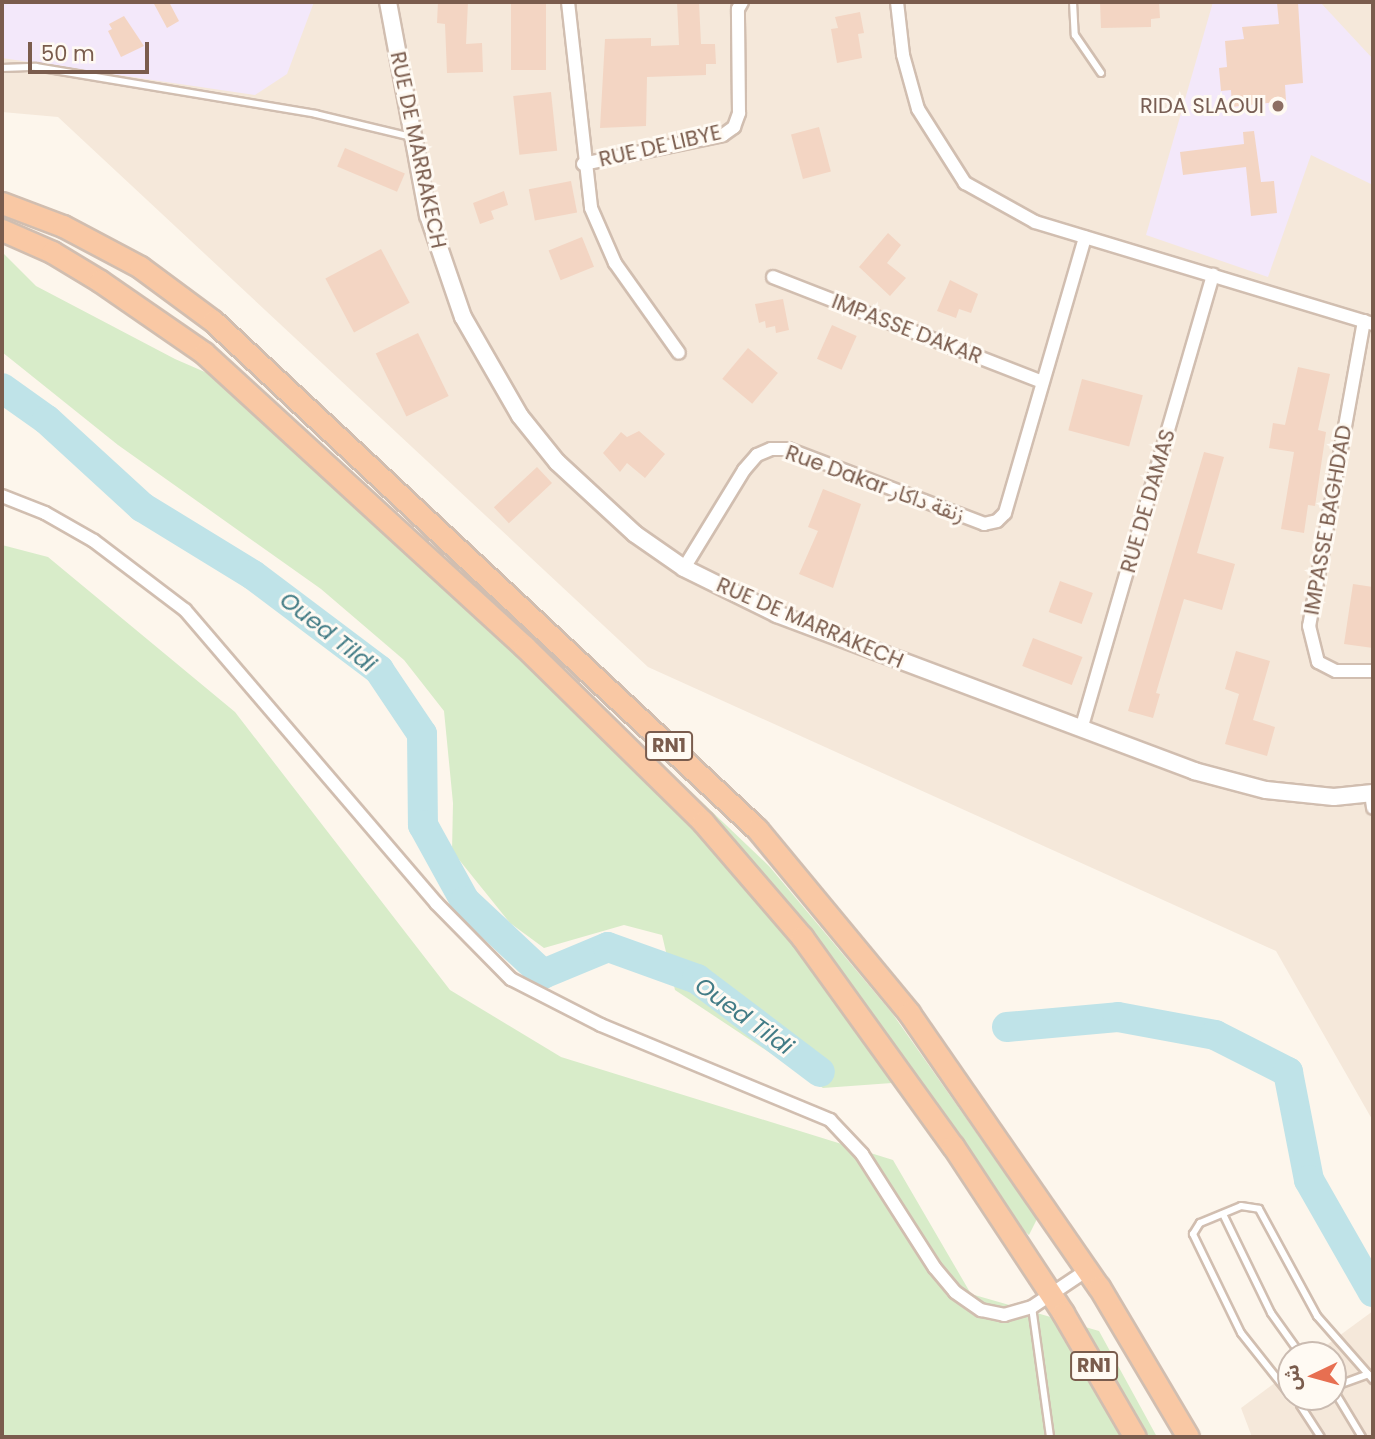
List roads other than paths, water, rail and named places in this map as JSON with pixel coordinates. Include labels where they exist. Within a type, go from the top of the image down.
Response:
[{"type":"highway","name":"RN1","points":[[2,203],[62,226],[140,267],[213,321],[757,829],[909,1013],[1087,1270],[1188,1437]]},
{"type":"highway","name":"RN1","points":[[2,230],[76,267],[204,353],[524,646],[703,822],[802,937],[953,1146],[1051,1296],[1135,1437]]},
{"type":"street","name":"RUE DE MARRAKECH","points":[[388,2],[441,258],[463,317],[492,372],[557,462],[635,534],[684,568],[777,614],[1230,783],[1334,797],[1373,798]]},
{"type":"street","name":"RUE DE LIBYE","points":[[568,2],[583,164],[591,208],[615,263],[679,353]]},
{"type":"street","name":"RUE DE LIBYE","points":[[583,164],[723,135],[734,127],[739,113],[738,9],[742,2]]},
{"type":"street","points":[[897,2],[903,55],[918,109],[949,164],[965,183],[1001,205],[1085,237],[1369,322]]},
{"type":"street","name":"Rue Dakar زنقة داكار","points":[[684,568],[744,470],[757,455],[771,449],[788,449],[984,524],[997,521],[1005,513],[1085,237]]},
{"type":"street","name":"RUE DE DAMAS","points":[[1082,726],[1213,275]]},
{"type":"street","name":"IMPASSE DAKAR","points":[[773,277],[1042,382]]},
{"type":"street","name":"IMPASSE BAGHDAD","points":[[1369,322],[1309,626],[1318,662],[1336,671],[1373,671]]},
{"type":"street","points":[[2,496],[46,513],[94,541],[185,610],[436,903],[511,979],[601,1025],[830,1120],[862,1154],[955,1292],[981,1310],[1004,1315],[1032,1307],[1087,1270]]},
{"type":"lane","points":[[1073,2],[1075,35],[1101,73]]},
{"type":"lane","points":[[2,68],[36,67],[316,114],[414,137]]},
{"type":"lane","points":[[1277,1379],[1241,1333],[1195,1240],[1200,1223],[1246,1205],[1259,1209],[1317,1316],[1373,1380]]},
{"type":"lane","points":[[1223,1214],[1271,1313],[1291,1341]]},
{"type":"lane","points":[[1032,1307],[1050,1437]]},
{"type":"lane","points":[[1347,1382],[1368,1374]]},
{"type":"lane","points":[[1304,1411],[1321,1437]]},
{"type":"lane","points":[[1347,1411],[1362,1437]]},
{"type":"waterway","name":"Oued Tildi","points":[[2,388],[47,420],[142,507],[253,575],[379,670],[422,734],[423,825],[465,901],[543,974],[608,947],[697,979],[820,1072]]},
{"type":"waterway","name":"Oued Tildi","points":[[1007,1027],[1118,1017],[1215,1035],[1288,1072],[1309,1180],[1373,1292]]},
{"type":"place","name":"RIDA SLAOUI","points":[[1278,106]]}]
